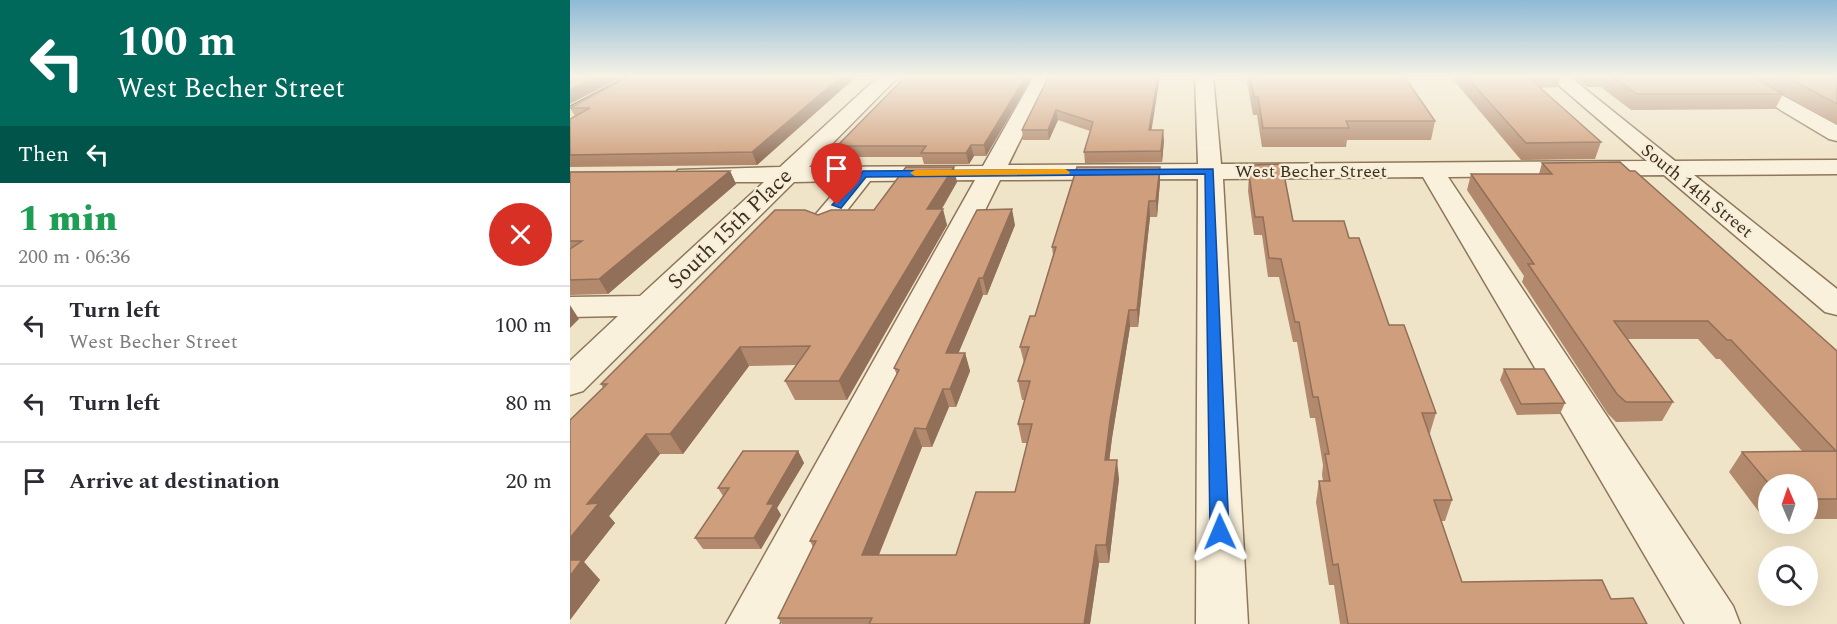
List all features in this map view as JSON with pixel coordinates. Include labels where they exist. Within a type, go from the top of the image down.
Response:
[{"type":"main road","points":[[570,115],[588,105]]},
{"type":"street","name":"South 15th Place","points":[[570,381],[860,105]]},
{"type":"street","points":[[752,624],[1028,105]]},
{"type":"street","points":[[1206,105],[1210,171],[1222,624]]},
{"type":"street","name":"South 14th Street","points":[[1593,105],[1837,305]]},
{"type":"street","points":[[1785,105],[1837,134]]},
{"type":"street","name":"West Becher Street","points":[[665,175],[1837,167]]},
{"type":"street","points":[[1432,171],[1714,624]]},
{"type":"street","points":[[824,221],[863,174]]},
{"type":"street","points":[[570,307],[650,306]]},
{"type":"building","points":[[575,105],[808,105],[752,152],[570,155],[570,119],[590,108],[570,108]]},
{"type":"building","points":[[877,105],[1008,105],[984,145],[971,145],[966,153],[921,153],[926,146],[837,146]]},
{"type":"building","points":[[1034,105],[1153,105],[1149,130],[1163,130],[1161,151],[1084,152],[1093,122],[1056,110],[1048,130],[1022,130]]},
{"type":"building","points":[[1259,105],[1424,105],[1435,121],[1346,121],[1349,128],[1263,128]]},
{"type":"building","points":[[1492,105],[1560,105],[1601,142],[1526,143]]},
{"type":"building","points":[[1620,162],[1630,171],[1635,171],[1837,351],[1837,499],[1818,499],[1818,474],[1761,474],[1742,452],[1836,451],[1731,340],[1727,340],[1708,321],[1614,321],[1673,402],[1626,402],[1617,394],[1528,264],[1534,264],[1471,174],[1552,174],[1542,163]]},
{"type":"building","points":[[1282,164],[1293,221],[1344,221],[1349,238],[1359,238],[1389,325],[1404,325],[1436,413],[1422,413],[1452,500],[1434,500],[1462,582],[1602,580],[1611,599],[1633,598],[1647,624],[1348,624],[1338,564],[1333,565],[1319,481],[1330,481],[1325,454],[1329,454],[1318,397],[1313,397],[1299,322],[1295,322],[1281,259],[1269,258],[1263,217],[1255,217],[1249,174],[1256,172],[1254,165]]},
{"type":"building","points":[[906,167],[954,167],[927,209],[943,209],[839,381],[785,381],[810,346],[740,347],[670,434],[646,434],[587,504],[599,503],[570,538],[570,420],[607,384],[601,384],[775,210],[805,210],[818,215],[831,210],[874,210]]},
{"type":"building","points":[[1077,167],[1160,167],[1156,201],[1149,201],[1137,310],[1129,310],[1110,420],[1105,460],[1117,460],[1106,545],[1096,545],[1084,624],[869,624],[872,618],[778,618],[816,541],[810,541],[899,370],[894,368],[977,210],[1012,209],[983,278],[979,278],[946,353],[965,353],[950,389],[943,389],[926,429],[915,428],[862,555],[956,555],[976,492],[1015,492],[1032,424],[1018,424],[1030,381],[1018,381],[1029,347],[1020,347],[1030,316],[1035,316],[1056,247],[1052,247]]},
{"type":"building","points":[[730,171],[599,279],[570,280],[570,249],[582,241],[570,241],[570,172]]},
{"type":"building","points":[[1504,369],[1544,369],[1565,403],[1521,404]]},
{"type":"building","points":[[743,451],[798,451],[767,504],[774,504],[754,538],[695,538],[729,488],[718,488]]},
{"type":"building","points":[[570,560],[582,560],[570,576]]},
{"type":"slow traffic","points":[[915,173],[1065,172]]},
{"type":"route","points":[[837,205],[863,174],[1210,171],[1220,532]]}]
